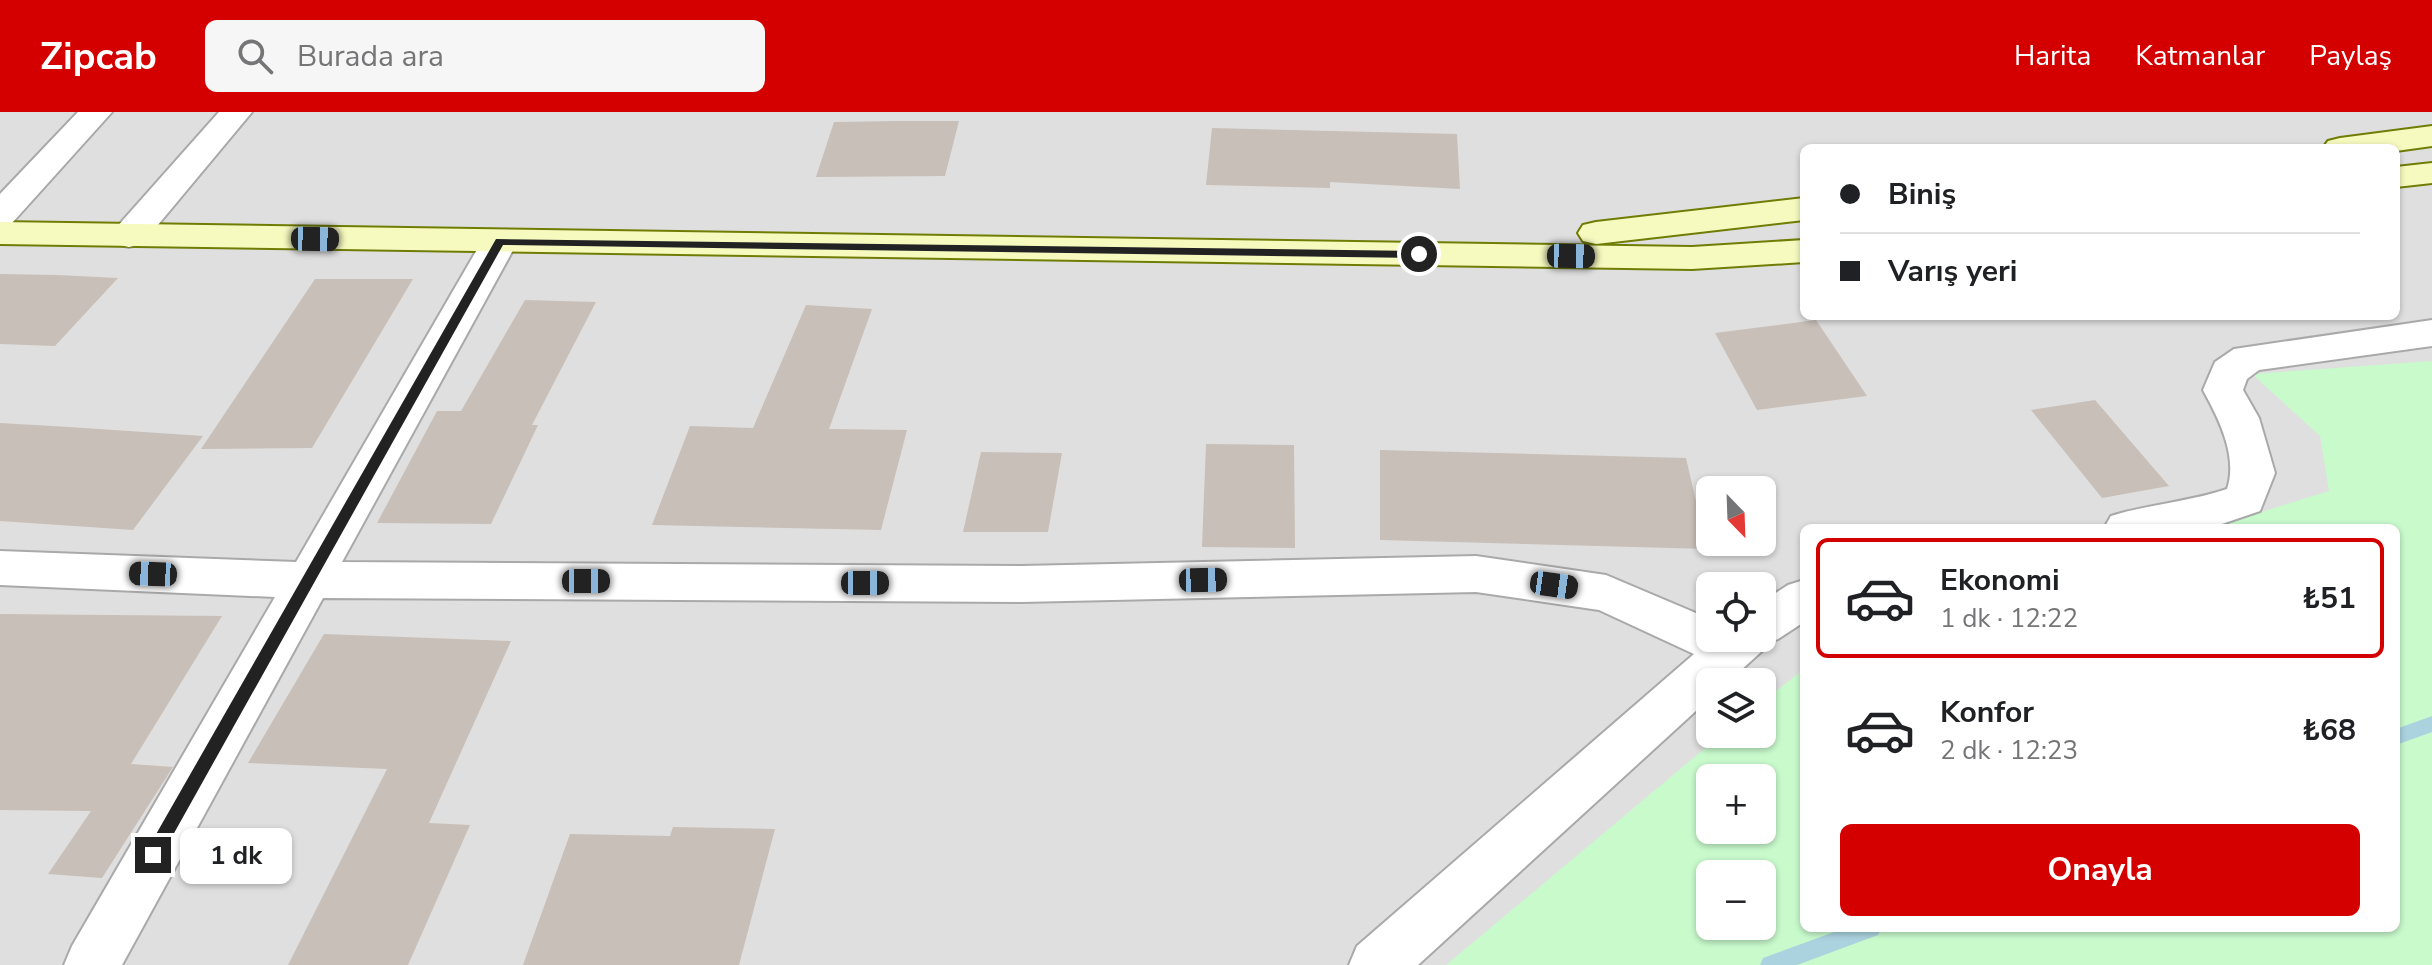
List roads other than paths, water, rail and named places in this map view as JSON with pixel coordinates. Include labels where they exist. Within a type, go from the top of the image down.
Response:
[{"type":"main road","points":[[2371,144],[2432,136]]},
{"type":"main road","points":[[2400,177],[2432,173]]},
{"type":"main road","points":[[1419,254],[1800,209]]},
{"type":"main road","points":[[0,233],[1692,258],[1800,251]]},
{"type":"street","points":[[0,215],[96,112]]},
{"type":"street","points":[[129,236],[236,112]]},
{"type":"street","points":[[92,965],[306,580],[500,241]]},
{"type":"street","points":[[2148,524],[2199,515],[2245,500],[2254,473],[2239,418],[2223,390],[2229,372],[2248,358],[2432,333]]},
{"type":"street","points":[[0,568],[306,580],[1021,584],[1476,574],[1606,593],[1696,622]]},
{"type":"street","points":[[1776,617],[1800,601]]},
{"type":"street","points":[[1377,965],[1729,652]]},
{"type":"waterway","points":[[2400,736],[2432,724]]},
{"type":"waterway","points":[[1770,965],[1860,932]]}]
